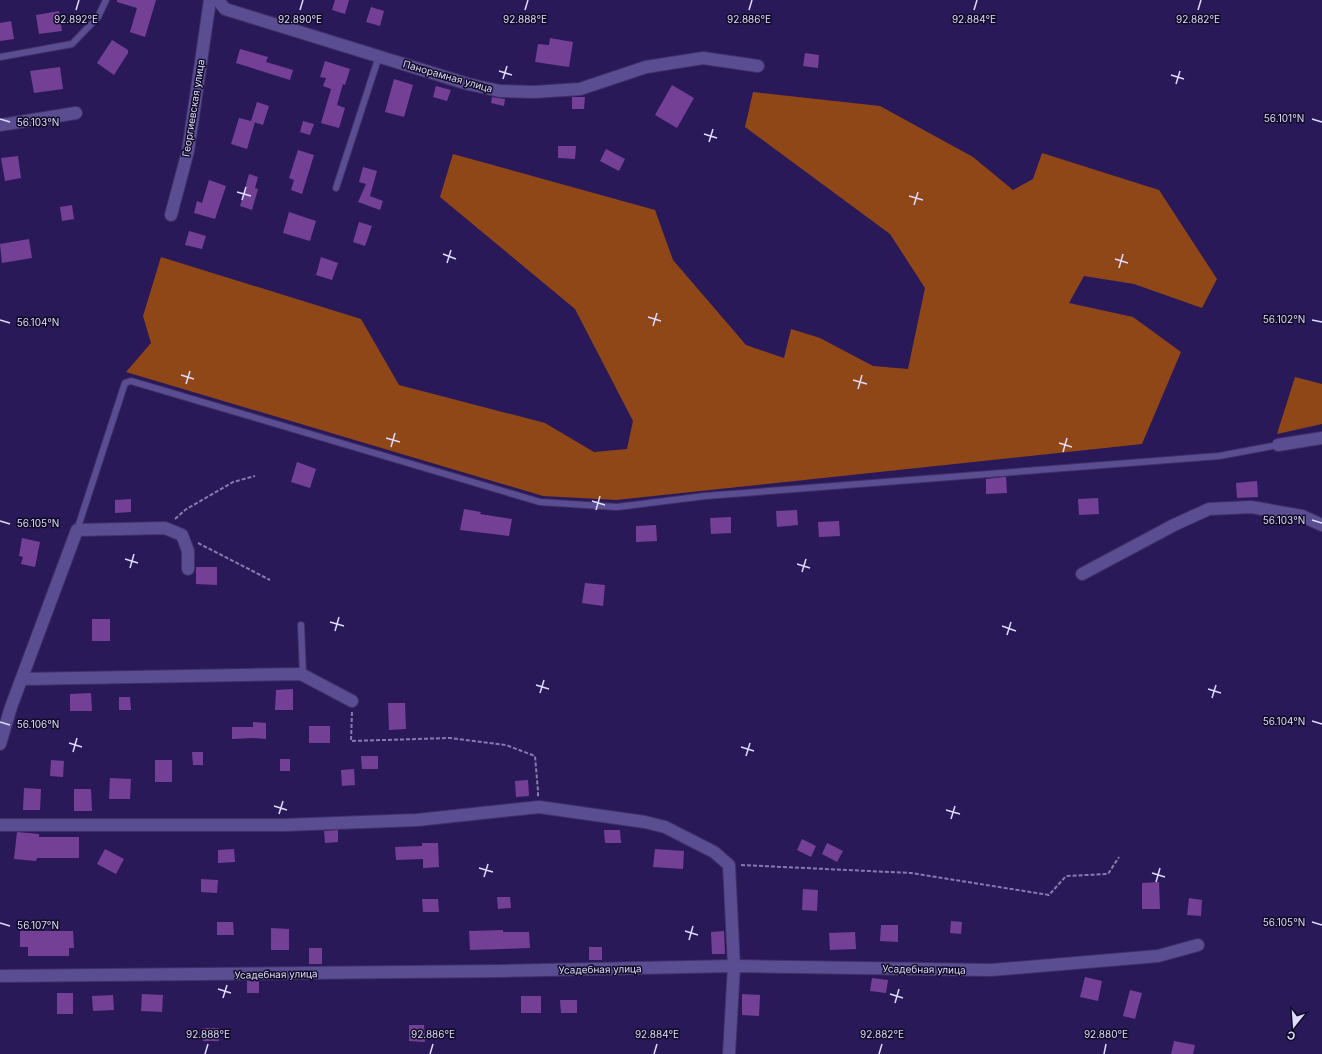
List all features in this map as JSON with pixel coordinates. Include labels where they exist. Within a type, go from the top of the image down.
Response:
[{"type":"street","name":"Георгиевская улица","points":[[171,215],[188,151],[210,0]]},
{"type":"street","name":"Панорамная улица","points":[[218,0],[225,8],[468,84],[500,91],[534,92],[580,89],[646,68],[703,58],[758,66]]},
{"type":"street","points":[[0,125],[76,113]]},
{"type":"street","points":[[1278,445],[1322,438]]},
{"type":"street","points":[[1082,574],[1209,508],[1252,507],[1302,516],[1322,525]]},
{"type":"street","points":[[0,744],[6,706],[22,679],[77,530],[165,528],[182,535],[188,551],[188,569]]},
{"type":"street","points":[[22,679],[301,674],[352,701]]},
{"type":"street","points":[[0,825],[284,825],[417,820],[536,807],[645,822],[665,827],[714,852],[729,865],[734,966],[729,1054]]},
{"type":"street","name":"Усадебная улица","points":[[0,976],[500,971],[734,966],[991,970],[1158,956],[1198,945]]},
{"type":"lane","points":[[0,57],[72,44],[98,17],[106,0]]},
{"type":"lane","points":[[336,188],[379,56]]},
{"type":"lane","points":[[77,530],[125,383],[132,381],[540,502],[617,507],[705,496],[1219,456],[1278,445]]},
{"type":"lane","points":[[301,625],[303,676]]},
{"type":"path","points":[[165,528],[185,510],[233,482],[255,476]]},
{"type":"path","points":[[182,535],[270,580]]},
{"type":"path","points":[[352,701],[351,741],[450,738],[506,745],[535,756],[538,791],[536,807]]},
{"type":"path","points":[[729,865],[911,873],[1049,894],[1066,876],[1108,874],[1119,857]]},
{"type":"shaded area","points":[[753,92],[880,106],[973,157],[1013,190],[1033,179],[1042,153],[1159,190],[1217,279],[1202,308],[1134,284],[1084,276],[1069,303],[1133,317],[1181,352],[1142,444],[616,500],[543,496],[126,372],[151,343],[143,316],[161,257],[361,319],[399,385],[545,423],[594,452],[627,449],[633,421],[575,309],[440,197],[453,154],[655,210],[673,260],[746,345],[784,358],[791,329],[820,338],[873,366],[908,369],[925,288],[890,234],[745,127]]},
{"type":"shaded area","points":[[1295,377],[1322,384],[1322,424],[1277,434]]},
{"type":"building","points":[[117,0],[156,0],[145,37],[130,32],[137,8],[117,2]]},
{"type":"building","points":[[335,0],[349,0],[345,14],[332,10]]},
{"type":"building","points":[[371,7],[384,11],[380,26],[366,22]]},
{"type":"building","points":[[59,11],[62,31],[39,34],[36,15]]},
{"type":"building","points":[[11,21],[14,39],[0,41],[0,23]]},
{"type":"building","points":[[550,38],[573,42],[569,67],[535,62],[538,44],[549,45]]},
{"type":"building","points":[[112,40],[128,50],[128,53],[114,75],[97,63]]},
{"type":"building","points":[[240,49],[268,57],[266,62],[293,70],[290,80],[236,63]]},
{"type":"building","points":[[805,53],[819,55],[818,68],[803,66]]},
{"type":"building","points":[[325,61],[350,69],[345,85],[343,84],[337,105],[345,108],[339,128],[321,123],[331,89],[323,86],[326,78],[320,77]]},
{"type":"building","points":[[60,67],[63,89],[34,93],[30,71]]},
{"type":"building","points":[[394,79],[413,85],[404,117],[385,112]]},
{"type":"building","points":[[672,85],[694,98],[677,128],[655,115]]},
{"type":"building","points":[[436,86],[451,90],[447,101],[433,97]]},
{"type":"building","points":[[492,97],[505,99],[504,106],[491,103]]},
{"type":"building","points":[[572,97],[585,97],[584,109],[572,109]]},
{"type":"building","points":[[257,102],[269,106],[263,125],[251,121]]},
{"type":"building","points":[[239,118],[255,122],[247,149],[231,144]]},
{"type":"building","points":[[303,121],[314,124],[310,135],[300,132]]},
{"type":"building","points":[[558,146],[576,146],[575,159],[558,158]]},
{"type":"building","points":[[606,149],[625,159],[619,171],[600,161]]},
{"type":"building","points":[[298,150],[314,155],[302,194],[291,190],[294,180],[289,178]]},
{"type":"building","points":[[18,156],[21,178],[5,181],[1,158]]},
{"type":"building","points":[[363,167],[377,171],[370,196],[383,201],[380,210],[358,202],[366,184],[359,182]]},
{"type":"building","points":[[249,174],[258,177],[255,188],[258,189],[252,210],[240,206]]},
{"type":"building","points":[[209,180],[226,186],[215,219],[194,213],[197,201],[202,203]]},
{"type":"building","points":[[72,205],[74,219],[62,221],[60,207]]},
{"type":"building","points":[[289,212],[316,221],[310,241],[283,233]]},
{"type":"building","points":[[359,222],[372,226],[365,246],[353,242]]},
{"type":"building","points":[[189,231],[206,236],[202,249],[185,245]]},
{"type":"building","points":[[29,239],[32,258],[2,263],[0,244]]},
{"type":"building","points":[[321,257],[338,263],[332,280],[316,275]]},
{"type":"building","points":[[297,462],[316,469],[310,488],[291,482]]},
{"type":"building","points":[[1006,477],[1007,493],[986,494],[986,479]]},
{"type":"building","points":[[1257,481],[1258,497],[1237,498],[1236,483]]},
{"type":"building","points":[[1098,498],[1099,514],[1079,515],[1078,499]]},
{"type":"building","points":[[131,499],[131,512],[115,513],[115,500]]},
{"type":"building","points":[[464,509],[481,512],[480,514],[512,519],[509,536],[460,530]]},
{"type":"building","points":[[797,510],[798,525],[777,527],[776,511]]},
{"type":"building","points":[[731,517],[731,533],[711,534],[710,518]]},
{"type":"building","points":[[839,521],[840,536],[819,537],[818,522]]},
{"type":"building","points":[[656,525],[657,541],[636,542],[636,526]]},
{"type":"building","points":[[22,538],[40,542],[35,567],[21,564],[23,557],[19,556]]},
{"type":"building","points":[[196,567],[217,567],[217,585],[196,584]]},
{"type":"building","points":[[585,583],[605,585],[603,606],[582,603]]},
{"type":"building","points":[[92,619],[110,619],[110,641],[92,641]]},
{"type":"building","points":[[293,689],[293,710],[275,710],[276,690]]},
{"type":"building","points":[[91,693],[92,711],[70,711],[70,694]]},
{"type":"building","points":[[119,697],[130,697],[131,710],[119,710]]},
{"type":"building","points":[[388,703],[405,703],[406,729],[389,730]]},
{"type":"building","points":[[253,722],[266,723],[266,739],[232,739],[232,727],[253,727]]},
{"type":"building","points":[[309,726],[330,726],[330,743],[309,743]]},
{"type":"building","points":[[192,752],[203,752],[203,765],[193,765]]},
{"type":"building","points":[[361,756],[378,756],[378,769],[362,769]]},
{"type":"building","points":[[280,759],[290,759],[290,771],[280,771]]},
{"type":"building","points":[[51,760],[64,761],[63,777],[50,776]]},
{"type":"building","points":[[155,760],[172,760],[172,782],[155,782]]},
{"type":"building","points":[[354,769],[355,785],[342,786],[341,770]]},
{"type":"building","points":[[110,778],[131,779],[130,799],[109,799]]},
{"type":"building","points":[[528,780],[529,796],[516,797],[515,781]]},
{"type":"building","points":[[24,788],[41,789],[40,810],[23,810]]},
{"type":"building","points":[[74,789],[91,789],[92,811],[74,811]]},
{"type":"building","points":[[338,830],[338,842],[325,843],[324,831]]},
{"type":"building","points":[[604,830],[620,830],[621,843],[605,843]]},
{"type":"building","points":[[17,832],[39,834],[39,837],[79,837],[79,858],[37,858],[36,861],[14,859]]},
{"type":"building","points":[[802,839],[816,846],[811,857],[797,850]]},
{"type":"building","points":[[422,843],[438,843],[439,867],[423,868],[423,859],[396,860],[395,847],[422,846]]},
{"type":"building","points":[[827,843],[843,851],[837,862],[822,854]]},
{"type":"building","points":[[105,849],[124,859],[116,874],[97,864]]},
{"type":"building","points":[[234,849],[235,862],[218,863],[218,850]]},
{"type":"building","points":[[655,849],[684,851],[683,869],[653,867]]},
{"type":"building","points":[[201,879],[218,880],[217,893],[201,892]]},
{"type":"building","points":[[1159,882],[1160,909],[1142,909],[1142,883]]},
{"type":"building","points":[[803,889],[818,890],[817,911],[802,910]]},
{"type":"building","points":[[497,897],[510,897],[511,908],[498,909]]},
{"type":"building","points":[[1189,898],[1202,900],[1201,916],[1187,915]]},
{"type":"building","points":[[422,899],[438,899],[439,912],[423,912]]},
{"type":"building","points":[[951,921],[962,922],[961,934],[950,933]]},
{"type":"building","points":[[217,922],[233,922],[234,935],[217,935]]},
{"type":"building","points":[[881,925],[898,925],[898,942],[880,941]]},
{"type":"building","points":[[271,928],[289,929],[289,950],[271,950]]},
{"type":"building","points":[[503,930],[503,932],[529,932],[530,948],[470,950],[469,931]]},
{"type":"building","points":[[20,931],[73,931],[74,948],[69,948],[69,956],[28,956],[28,947],[20,947]]},
{"type":"building","points":[[724,931],[725,954],[712,954],[711,932]]},
{"type":"building","points":[[855,932],[856,949],[830,950],[829,933]]},
{"type":"building","points":[[589,947],[602,947],[602,960],[589,960]]},
{"type":"building","points":[[309,948],[322,948],[322,964],[309,964]]},
{"type":"building","points":[[1085,977],[1102,981],[1098,1001],[1080,997]]},
{"type":"building","points":[[872,978],[888,980],[886,993],[870,991]]},
{"type":"building","points":[[247,981],[259,981],[259,993],[247,993]]},
{"type":"building","points":[[1130,990],[1142,993],[1135,1019],[1123,1016]]},
{"type":"building","points":[[57,993],[73,993],[73,1014],[57,1014]]},
{"type":"building","points":[[142,994],[163,995],[162,1012],[141,1011]]},
{"type":"building","points":[[742,994],[760,995],[759,1016],[742,1015]]},
{"type":"building","points":[[113,995],[114,1010],[93,1011],[92,996]]},
{"type":"building","points":[[521,996],[541,996],[541,1013],[521,1013]]},
{"type":"building","points":[[560,1000],[577,1000],[577,1013],[561,1013]]},
{"type":"building","points":[[409,1025],[424,1025],[425,1042],[409,1041]]},
{"type":"building","points":[[202,1028],[219,1028],[219,1041],[203,1041]]},
{"type":"building","points":[[1174,1041],[1195,1045],[1193,1054],[1171,1054]]}]
